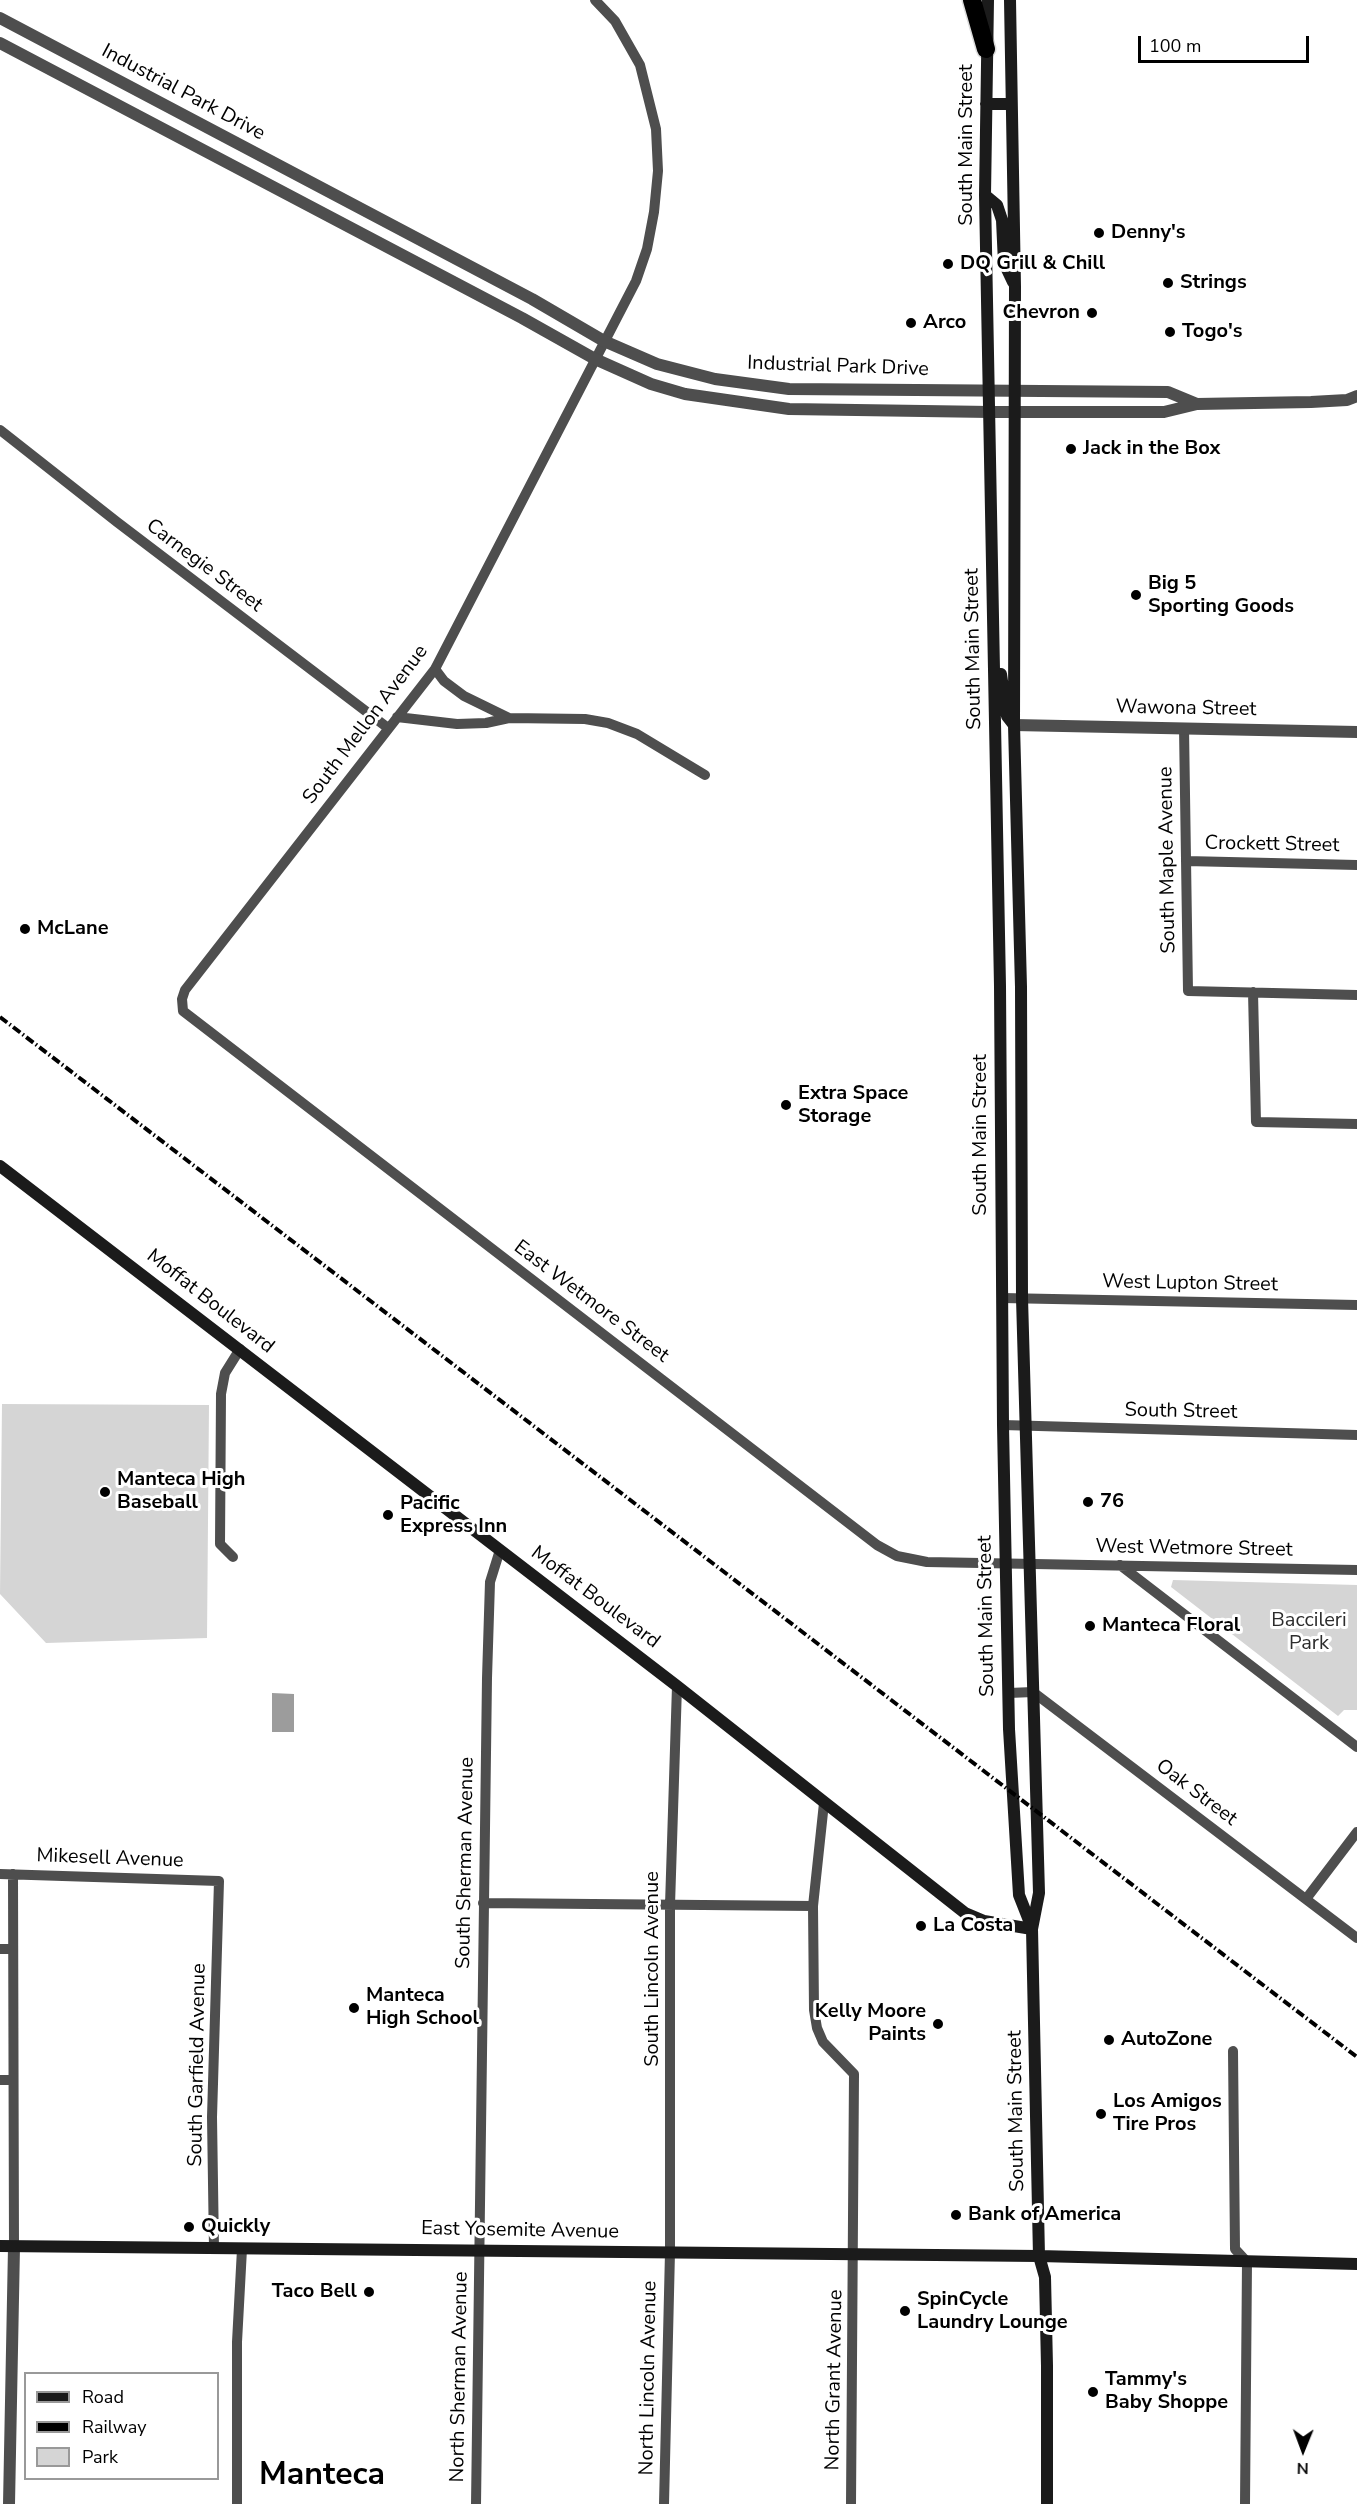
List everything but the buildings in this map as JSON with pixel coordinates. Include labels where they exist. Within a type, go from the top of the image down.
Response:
[{"type":"highway","points":[[972,0],[986,50]]},
{"type":"main road","name":"South Main Street","points":[[988,0],[985,195],[1000,986],[1005,1563],[1012,1792],[1019,1895],[1032,1929]]},
{"type":"main road","name":"South Main Street","points":[[1010,0],[1015,286],[1014,725],[1022,987],[1022,1298],[1040,1893],[1032,1929],[1040,2256],[1045,2277],[1047,2504]]},
{"type":"main road","points":[[986,104],[1011,104]]},
{"type":"main road","points":[[985,195],[997,205],[1002,220],[1004,263],[1015,286]]},
{"type":"main road","points":[[994,657],[1001,670],[1007,716],[1014,725]]},
{"type":"main road","points":[[1000,986],[1022,987]]},
{"type":"main road","name":"Moffat Boulevard","points":[[0,1166],[677,1686],[965,1913],[984,1921],[1032,1929]]},
{"type":"main road","name":"East Yosemite Avenue","points":[[0,2246],[1040,2256],[1357,2264]]},
{"type":"street","name":"South Mellon Avenue","points":[[191,983],[435,669],[636,281],[647,249],[654,212],[658,171],[656,129],[640,65],[615,21],[595,0]]},
{"type":"street","name":"Industrial Park Drive","points":[[0,18],[532,299],[604,341],[657,364],[691,374],[789,389],[1168,392],[1197,404]]},
{"type":"street","name":"Industrial Park Drive","points":[[0,43],[522,318],[595,359],[651,384],[685,394],[789,409],[1164,412],[1197,404]]},
{"type":"street","points":[[336,221],[348,203]]},
{"type":"street","points":[[425,268],[437,250]]},
{"type":"street","points":[[1197,404],[1311,402],[1347,400],[1357,396]]},
{"type":"street","name":"Carnegie Street","points":[[0,430],[388,728]]},
{"type":"street","points":[[435,669],[444,681],[464,696],[509,718]]},
{"type":"street","points":[[397,717],[458,724],[486,723],[509,718],[585,719],[608,723],[637,734],[705,775]]},
{"type":"street","name":"Wawona Street","points":[[1014,725],[1357,732]]},
{"type":"street","name":"South Maple Avenue","points":[[1184,728],[1188,991],[1253,992]]},
{"type":"street","name":"Crockett Street","points":[[1186,861],[1357,865]]},
{"type":"street","name":"East Wetmore Street","points":[[191,983],[185,990],[181,1005],[183,1011],[193,1020],[877,1545],[897,1556],[927,1562],[1031,1563]]},
{"type":"street","points":[[1357,995],[1253,992],[1256,1122],[1357,1124]]},
{"type":"street","points":[[1002,1298],[1022,1298]]},
{"type":"street","name":"West Lupton Street","points":[[1022,1298],[1357,1305]]},
{"type":"street","points":[[233,1557],[220,1544],[221,1394],[225,1373],[240,1349]]},
{"type":"street","name":"South Street","points":[[1003,1425],[1357,1435]]},
{"type":"street","name":"South Sherman Avenue","points":[[479,2250],[490,1582],[500,1550]]},
{"type":"street","name":"West Wetmore Street","points":[[1031,1563],[1357,1570]]},
{"type":"street","points":[[1120,1565],[1357,1747]]},
{"type":"street","name":"South Lincoln Avenue","points":[[669,2252],[670,1905],[677,1686]]},
{"type":"street","points":[[1008,1693],[1033,1692]]},
{"type":"street","name":"Oak Street","points":[[1033,1692],[1357,1938]]},
{"type":"street","name":"North Grant Avenue","points":[[824,1803],[813,1906],[814,2010],[817,2028],[824,2042],[854,2074],[851,2504]]},
{"type":"street","points":[[1306,1899],[1357,1832]]},
{"type":"street","name":"Mikesell Avenue","points":[[0,1874],[219,1881]]},
{"type":"street","points":[[9,2504],[5,2430],[14,2247],[13,1874]]},
{"type":"street","name":"South Garfield Avenue","points":[[214,2249],[212,2117],[219,1881]]},
{"type":"street","points":[[483,1903],[813,1906]]},
{"type":"street","points":[[0,1949],[13,1949]]},
{"type":"street","points":[[1233,2051],[1235,2249],[1247,2262],[1245,2504]]},
{"type":"street","points":[[0,2080],[13,2080]]},
{"type":"street","points":[[237,2504],[237,2342],[242,2249]]},
{"type":"street","name":"North Sherman Avenue","points":[[476,2504],[479,2250]]},
{"type":"street","name":"North Lincoln Avenue","points":[[664,2504],[669,2252]]},
{"type":"green space","name":"Manteca High Baseball","points":[[2,1404],[209,1405],[207,1638],[46,1643],[0,1594]]},
{"type":"green space","name":"Baccileri Park","points":[[1173,1580],[1357,1585],[1357,1710],[1344,1710],[1338,1716],[1171,1587]]},
{"type":"shaded area","points":[[272,1693],[294,1694],[294,1732],[272,1732]]},
{"type":"railway","points":[[0,1017],[1357,2057]]},
{"type":"place","name":"Denny's","points":[[1099,233]]},
{"type":"place","name":"DQ Grill & Chill","points":[[948,264]]},
{"type":"place","name":"Strings","points":[[1168,283]]},
{"type":"place","name":"Chevron","points":[[1092,313]]},
{"type":"place","name":"Arco","points":[[911,323]]},
{"type":"place","name":"Togo's","points":[[1170,332]]},
{"type":"place","name":"Jack in the Box","points":[[1071,449]]},
{"type":"place","name":"Big 5 Sporting Goods","points":[[1136,595]]},
{"type":"place","name":"McLane","points":[[25,929]]},
{"type":"place","name":"Extra Space Storage","points":[[786,1105]]},
{"type":"place","name":"Manteca High Baseball","points":[[105,1492]]},
{"type":"place","name":"76","points":[[1088,1502]]},
{"type":"place","name":"Pacific Express Inn","points":[[388,1515]]},
{"type":"place","name":"Manteca Floral","points":[[1090,1626]]},
{"type":"place","name":"La Costa","points":[[921,1926]]},
{"type":"place","name":"Manteca High School","points":[[354,2008]]},
{"type":"place","name":"Kelly Moore Paints","points":[[938,2024]]},
{"type":"place","name":"AutoZone","points":[[1109,2040]]},
{"type":"place","name":"Los Amigos Tire Pros","points":[[1101,2114]]},
{"type":"place","name":"Bank of America","points":[[956,2215]]},
{"type":"place","name":"Quickly","points":[[189,2227]]},
{"type":"place","name":"Taco Bell","points":[[369,2292]]},
{"type":"place","name":"SpinCycle Laundry Lounge","points":[[905,2311]]},
{"type":"place","name":"Tammy's Baby Shoppe","points":[[1093,2392]]},
{"type":"district","name":"Manteca","points":[[322,2476]]}]
